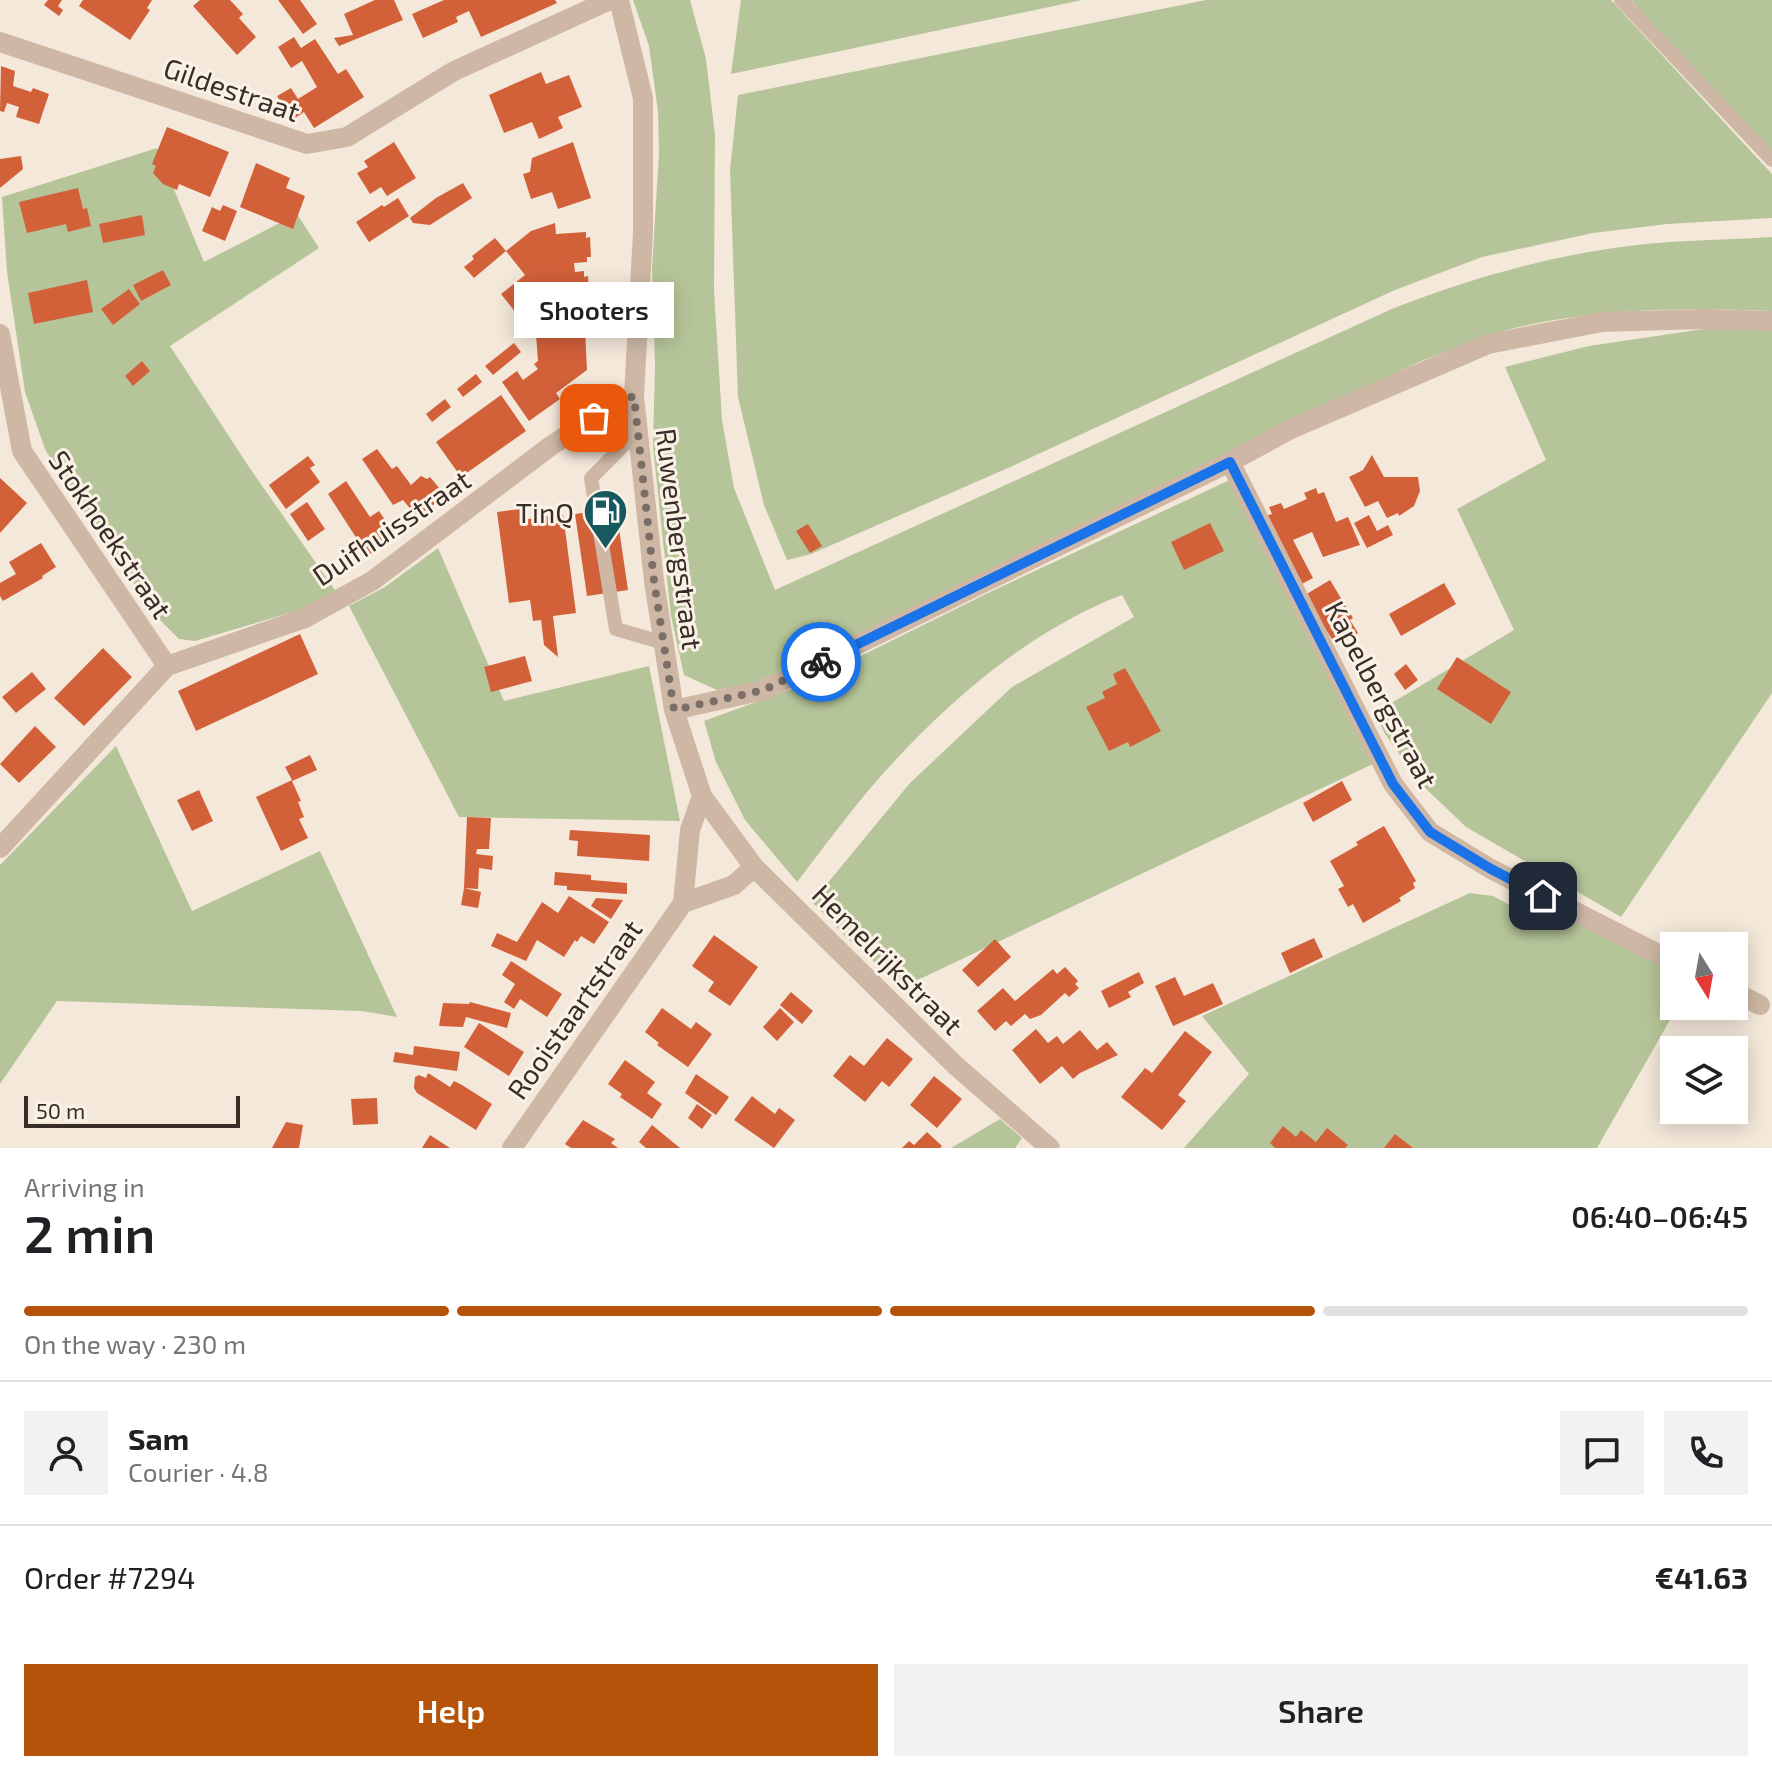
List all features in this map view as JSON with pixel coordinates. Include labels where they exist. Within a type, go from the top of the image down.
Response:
[{"type":"street","name":"Gildestraat","points":[[0,42],[307,144],[347,137],[454,71],[610,0]]},
{"type":"street","name":"Ruwenbergstraat","points":[[619,0],[643,98],[643,232],[634,396],[674,710],[702,796]]},
{"type":"street","points":[[674,710],[764,690],[1230,462],[1291,429],[1488,344],[1602,322],[1772,321]]},
{"type":"street","name":"Stokhoekstraat","points":[[0,334],[22,451],[167,666]]},
{"type":"street","name":"Duifhuisstraat","points":[[0,848],[167,666],[305,618],[372,581],[552,445],[614,404],[634,396]]},
{"type":"street","name":"Kapelbergstraat","points":[[1230,462],[1393,784],[1430,832],[1491,869],[1660,955]]},
{"type":"street","name":"Hemelrijkstraat","points":[[702,796],[754,867],[955,1065],[1050,1148]]},
{"type":"street","name":"Rooistaartstraat","points":[[512,1148],[683,903],[690,830],[702,796]]},
{"type":"street","points":[[683,903],[734,885],[754,867]]},
{"type":"street","points":[[1748,999],[1760,1005]]},
{"type":"lane","points":[[1621,0],[1772,160]]},
{"type":"lane","points":[[638,431],[591,478],[616,629],[664,643]]},
{"type":"green space","points":[[633,0],[690,0],[706,59],[715,135],[714,290],[722,420],[734,488],[775,590],[1394,308],[1514,269],[1575,254],[1637,245],[1772,237],[1772,311],[1703,309],[1600,314],[1533,324],[1479,339],[1419,362],[753,684],[717,690],[684,675],[671,616],[653,446],[655,365],[652,268],[659,153],[658,111],[649,46]]},
{"type":"green space","points":[[741,0],[1082,0],[731,74]]},
{"type":"green space","points":[[1206,0],[1611,0],[1772,174],[1772,218],[1667,224],[1593,233],[1482,257],[1395,290],[1008,468],[811,554],[787,560],[764,505],[738,397],[730,170],[738,95]]},
{"type":"green space","points":[[1631,0],[1772,0],[1772,150],[1685,60]]},
{"type":"green space","points":[[157,148],[204,262],[297,214],[319,248],[170,346],[337,593],[313,606],[195,641],[179,639],[158,618],[67,487],[45,449],[25,392],[7,272],[2,197]]},
{"type":"green space","points":[[1717,327],[1772,329],[1772,693],[1621,917],[1466,827],[1420,783],[1385,734],[1375,713],[1514,630],[1457,509],[1546,460],[1505,367],[1589,346]]},
{"type":"green space","points":[[1234,478],[1375,763],[903,987],[812,902],[910,783],[1012,687],[1134,617],[1122,595],[1054,628],[961,696],[880,777],[797,882],[745,820],[716,762],[704,721],[802,685],[990,592]]},
{"type":"green space","points":[[438,548],[504,701],[649,666],[680,821],[459,817],[349,606],[385,587]]},
{"type":"green space","points":[[116,746],[192,911],[320,851],[397,1017],[362,1011],[57,1001],[0,1084],[0,865]]},
{"type":"green space","points":[[1470,893],[1493,896],[1529,915],[1534,897],[1660,964],[1660,1020],[1670,1020],[1597,1148],[1184,1148],[1249,1074],[1202,1016]]},
{"type":"green space","points":[[1000,1119],[1022,1138],[1015,1148],[951,1148]]},
{"type":"building","points":[[48,0],[62,0],[58,6],[63,10],[59,16],[44,5]]},
{"type":"building","points":[[83,0],[152,0],[147,8],[150,10],[130,40],[79,6]]},
{"type":"building","points":[[200,0],[230,0],[243,14],[239,18],[256,37],[237,55],[193,6]]},
{"type":"building","points":[[278,0],[300,0],[317,24],[303,34]]},
{"type":"building","points":[[375,0],[394,0],[403,20],[339,46],[334,38],[353,35],[344,14]]},
{"type":"building","points":[[444,0],[555,0],[557,3],[481,37],[469,11],[456,17],[458,22],[423,38],[412,14]]},
{"type":"building","points":[[294,37],[301,48],[315,39],[338,74],[346,69],[364,97],[314,128],[304,112],[292,120],[277,96],[291,88],[298,99],[317,87],[302,61],[291,68],[278,47]]},
{"type":"building","points":[[1,66],[15,71],[13,86],[49,94],[39,124],[16,117],[19,107],[7,103],[4,112],[0,111]]},
{"type":"building","points":[[541,72],[546,84],[569,75],[582,107],[558,117],[563,128],[539,139],[532,122],[504,133],[489,95]]},
{"type":"building","points":[[167,127],[229,152],[210,197],[179,184],[177,190],[163,184],[153,173],[156,166],[152,164]]},
{"type":"building","points":[[394,142],[416,178],[387,196],[381,187],[370,194],[357,173],[368,167],[364,161]]},
{"type":"building","points":[[573,142],[591,198],[558,209],[552,192],[531,199],[523,174],[530,172],[532,158]]},
{"type":"building","points":[[21,156],[23,169],[0,188],[0,159]]},
{"type":"building","points":[[256,163],[290,178],[286,188],[305,196],[293,229],[240,207]]},
{"type":"building","points":[[463,183],[472,198],[430,225],[413,223],[410,218]]},
{"type":"building","points":[[78,188],[91,226],[68,232],[66,224],[27,233],[19,202]]},
{"type":"building","points":[[398,198],[409,216],[369,242],[356,222]]},
{"type":"building","points":[[223,205],[237,211],[225,241],[202,231],[212,207],[220,211]]},
{"type":"building","points":[[142,215],[145,235],[103,243],[99,224]]},
{"type":"building","points":[[555,223],[556,234],[586,232],[586,238],[590,237],[591,257],[587,257],[587,262],[574,263],[575,272],[584,271],[584,277],[588,276],[589,296],[585,296],[585,301],[557,302],[558,316],[520,318],[501,294],[525,275],[506,251],[531,231]]},
{"type":"building","points":[[495,238],[506,251],[474,278],[464,267],[474,259],[472,256]]},
{"type":"building","points":[[163,270],[171,285],[141,301],[133,285]]},
{"type":"building","points":[[87,280],[93,312],[34,324],[28,293]]},
{"type":"building","points":[[129,289],[140,304],[113,325],[101,309]]},
{"type":"building","points":[[585,329],[587,370],[556,393],[560,399],[529,421],[502,382],[517,371],[523,380],[538,369],[534,364],[538,361],[536,335],[547,334],[547,331]]},
{"type":"building","points":[[514,343],[521,352],[493,375],[485,366]]},
{"type":"building","points":[[142,361],[150,371],[133,386],[125,376]]},
{"type":"building","points":[[476,374],[482,382],[463,397],[457,389]]},
{"type":"building","points":[[501,395],[526,431],[461,477],[436,442]]},
{"type":"building","points":[[445,399],[451,407],[432,422],[426,414]]},
{"type":"building","points":[[377,449],[392,469],[397,466],[411,485],[421,476],[430,477],[445,495],[418,518],[403,500],[393,505],[362,459]]},
{"type":"building","points":[[1372,455],[1384,477],[1418,477],[1420,491],[1414,506],[1399,516],[1398,513],[1387,518],[1378,501],[1365,507],[1349,477],[1363,470]]},
{"type":"building","points":[[308,456],[315,465],[310,468],[320,482],[286,509],[269,485]]},
{"type":"building","points":[[0,478],[27,503],[0,533]]},
{"type":"building","points":[[346,481],[370,517],[379,511],[396,536],[368,556],[328,494]]},
{"type":"building","points":[[1316,488],[1318,494],[1324,492],[1336,522],[1348,517],[1360,545],[1323,557],[1312,532],[1293,540],[1313,578],[1300,585],[1266,516],[1272,514],[1269,507],[1281,503],[1284,509],[1307,499],[1304,493]]},
{"type":"building","points":[[307,502],[325,529],[308,541],[290,514]]},
{"type":"building","points":[[616,508],[628,590],[587,596],[575,514]]},
{"type":"building","points":[[520,509],[521,520],[563,514],[576,613],[553,616],[558,657],[544,645],[541,620],[533,621],[530,600],[509,603],[497,512]]},
{"type":"building","points":[[1369,515],[1377,531],[1388,525],[1393,535],[1367,548],[1354,523]]},
{"type":"building","points":[[1210,523],[1224,551],[1184,570],[1171,542]]},
{"type":"building","points":[[808,524],[822,546],[810,553],[796,531]]},
{"type":"building","points":[[41,543],[56,567],[3,601],[0,583],[16,574],[9,562]]},
{"type":"building","points":[[1330,580],[1353,618],[1350,620],[1358,633],[1336,646],[1305,595]]},
{"type":"building","points":[[1444,583],[1456,604],[1401,636],[1389,614]]},
{"type":"building","points":[[300,634],[318,674],[196,731],[178,691]]},
{"type":"building","points":[[103,648],[132,677],[84,726],[54,698]]},
{"type":"building","points":[[525,656],[532,681],[491,692],[484,667]]},
{"type":"building","points":[[1457,657],[1511,692],[1491,724],[1437,689]]},
{"type":"building","points":[[1406,664],[1418,680],[1405,690],[1394,674]]},
{"type":"building","points":[[1125,668],[1161,731],[1130,747],[1128,742],[1109,751],[1086,707],[1105,698],[1102,692],[1117,684],[1113,674]]},
{"type":"building","points":[[32,672],[46,689],[16,713],[2,697]]},
{"type":"building","points":[[35,726],[56,747],[19,783],[0,764]]},
{"type":"building","points":[[310,755],[317,770],[292,781],[304,817],[299,819],[308,838],[281,851],[256,797],[292,780],[285,767]]},
{"type":"building","points":[[1342,781],[1352,800],[1313,822],[1303,803]]},
{"type":"building","points":[[199,790],[213,821],[192,831],[177,800]]},
{"type":"building","points":[[467,817],[491,818],[489,849],[477,849],[476,854],[493,856],[492,870],[479,868],[478,889],[464,888]]},
{"type":"building","points":[[1384,826],[1416,881],[1413,883],[1415,888],[1399,898],[1401,901],[1363,923],[1353,904],[1348,907],[1338,889],[1344,886],[1330,861]]},
{"type":"building","points":[[570,830],[650,835],[649,861],[577,856],[578,841],[569,840]]},
{"type":"building","points":[[555,872],[591,875],[591,880],[627,883],[627,894],[567,890],[567,886],[554,885]]},
{"type":"building","points":[[464,888],[481,892],[478,908],[461,905]]},
{"type":"building","points":[[569,896],[609,922],[594,944],[581,936],[564,957],[537,940],[526,961],[491,946],[497,933],[517,942],[542,902],[558,913]]},
{"type":"building","points":[[596,898],[623,900],[611,919],[591,906]]},
{"type":"building","points":[[714,935],[758,967],[730,1006],[708,991],[714,982],[692,966]]},
{"type":"building","points":[[1314,938],[1323,957],[1290,973],[1281,953]]},
{"type":"building","points":[[995,939],[1011,957],[978,987],[962,970]]},
{"type":"building","points":[[511,961],[562,994],[547,1017],[520,999],[514,1009],[504,1002],[515,984],[502,975]]},
{"type":"building","points":[[1065,967],[1078,981],[1075,984],[1079,988],[1069,997],[1065,993],[1041,1015],[1030,1019],[1025,1014],[1011,1026],[1006,1021],[995,1031],[977,1011],[1003,988],[1015,1001],[1053,969],[1057,974]]},
{"type":"building","points":[[1139,972],[1144,983],[1128,992],[1131,997],[1109,1008],[1101,991]]},
{"type":"building","points":[[1175,977],[1184,996],[1213,983],[1223,1004],[1173,1026],[1155,986]]},
{"type":"building","points":[[791,992],[813,1011],[802,1024],[780,1005]]},
{"type":"building","points":[[470,1002],[511,1013],[507,1028],[466,1017],[463,1027],[439,1026],[443,1003]]},
{"type":"building","points":[[662,1008],[691,1029],[696,1022],[712,1034],[688,1067],[657,1045],[659,1043],[645,1032]]},
{"type":"building","points":[[780,1008],[794,1022],[777,1041],[763,1027]]},
{"type":"building","points":[[479,1023],[524,1052],[509,1076],[464,1047]]},
{"type":"building","points":[[1036,1029],[1048,1043],[1057,1036],[1063,1044],[1080,1030],[1097,1050],[1107,1042],[1118,1055],[1073,1079],[1062,1066],[1040,1084],[1012,1050]]},
{"type":"building","points":[[1185,1031],[1212,1052],[1178,1095],[1186,1101],[1162,1130],[1121,1097],[1145,1068],[1152,1073]]},
{"type":"building","points":[[887,1038],[913,1059],[889,1087],[882,1081],[865,1102],[833,1076],[850,1055],[864,1066]]},
{"type":"building","points":[[414,1046],[460,1052],[457,1071],[393,1062],[395,1052],[413,1055]]},
{"type":"building","points":[[625,1060],[655,1082],[647,1093],[662,1104],[652,1119],[620,1097],[622,1094],[608,1084]]},
{"type":"building","points":[[428,1073],[450,1087],[454,1081],[492,1104],[476,1130],[417,1093],[415,1077],[426,1078]]},
{"type":"building","points":[[696,1074],[729,1097],[716,1115],[685,1093]]},
{"type":"building","points":[[934,1076],[962,1099],[937,1128],[910,1105]]},
{"type":"building","points":[[752,1096],[775,1114],[779,1108],[795,1120],[774,1148],[734,1120]]},
{"type":"building","points":[[377,1098],[378,1124],[353,1125],[351,1099]]},
{"type":"building","points":[[697,1104],[712,1115],[702,1129],[688,1118]]},
{"type":"building","points":[[583,1120],[615,1139],[611,1143],[618,1148],[571,1148],[565,1144]]},
{"type":"building","points":[[286,1122],[303,1125],[299,1148],[272,1148]]},
{"type":"building","points":[[652,1125],[680,1148],[646,1148],[639,1142]]},
{"type":"building","points":[[1283,1126],[1296,1137],[1301,1130],[1316,1142],[1327,1128],[1348,1145],[1345,1148],[1275,1148],[1270,1143]]},
{"type":"building","points":[[927,1132],[942,1146],[940,1148],[902,1148],[909,1141],[914,1145]]},
{"type":"building","points":[[1395,1134],[1413,1148],[1384,1148]]},
{"type":"building","points":[[430,1135],[450,1148],[422,1148]]},
{"type":"way so far","points":[[594,418],[614,404],[634,396],[654,581],[674,710],[764,690],[821,662]]},
{"type":"place","name":"Shooters","points":[[594,418]]},
{"type":"place","name":"TinQ","points":[[605,551]]},
{"type":"route","points":[[821,662],[1230,462],[1393,784],[1430,832],[1543,896]]}]
